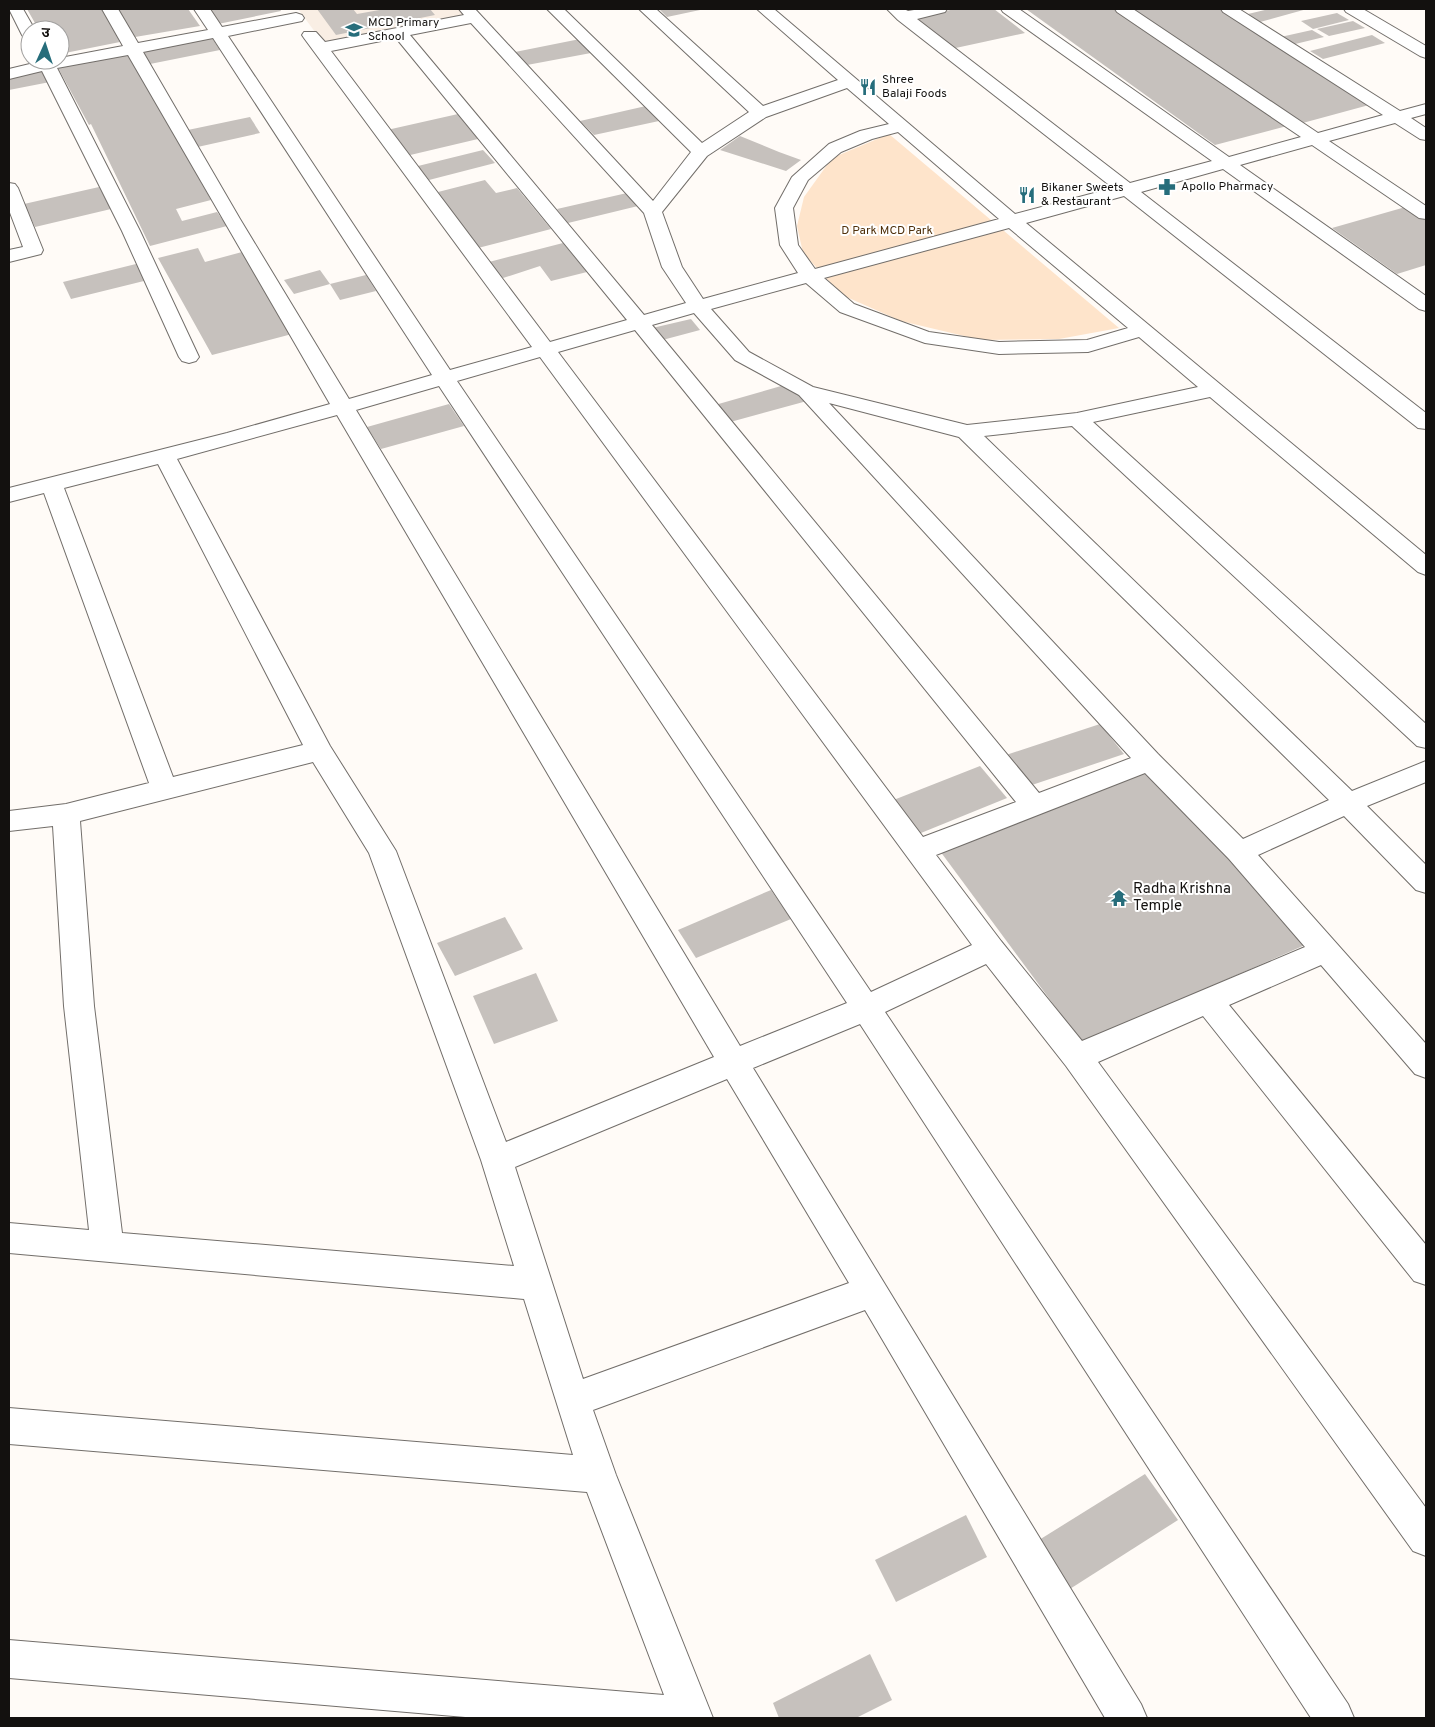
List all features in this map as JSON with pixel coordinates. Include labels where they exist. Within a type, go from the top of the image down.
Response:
[{"type":"street","points":[[15,9],[21,20]]},
{"type":"street","points":[[110,9],[231,219],[732,1062],[872,1291],[1127,1718]]},
{"type":"street","points":[[202,9],[445,379],[866,1008],[1334,1718]]},
{"type":"street","points":[[555,9],[701,152]]},
{"type":"street","points":[[647,9],[760,113]]},
{"type":"street","points":[[765,9],[1012,221],[1426,566]]},
{"type":"street","points":[[899,13],[939,9]]},
{"type":"street","points":[[1008,9],[1426,305]]},
{"type":"street","points":[[1123,9],[1426,214]]},
{"type":"street","points":[[1229,9],[1426,135]]},
{"type":"street","points":[[1352,9],[1426,53]]},
{"type":"street","points":[[70,58],[217,33],[292,13],[321,48],[991,949],[1077,1057],[1426,1538]]},
{"type":"street","points":[[321,48],[400,33],[471,13],[653,212],[672,267],[698,306],[742,356],[806,391],[967,432],[1078,419],[1216,390]]},
{"type":"street","points":[[899,13],[1426,423]]},
{"type":"street","points":[[400,33],[1034,805]]},
{"type":"street","points":[[9,74],[21,70]]},
{"type":"street","points":[[50,70],[131,231],[189,357]]},
{"type":"street","points":[[653,212],[701,152],[760,113],[848,82]]},
{"type":"street","points":[[9,495],[164,456],[344,407],[639,322],[1426,109]]},
{"type":"street","points":[[901,126],[866,135],[835,148],[801,177],[784,208],[789,245],[810,276],[847,308],[925,337],[999,348],[1088,346],[1142,330]]},
{"type":"street","points":[[9,188],[34,250],[9,256]]},
{"type":"street","points":[[806,391],[1149,761],[1239,852],[1426,1065]]},
{"type":"street","points":[[1078,419],[1426,739]]},
{"type":"street","points":[[967,432],[1348,803],[1426,882]]},
{"type":"street","points":[[9,1659],[693,1718],[598,1475],[572,1400],[497,1160],[382,851],[319,751],[164,456]]},
{"type":"street","points":[[52,485],[164,789]]},
{"type":"street","points":[[9,821],[66,814],[319,751]]},
{"type":"street","points":[[919,850],[1149,761]]},
{"type":"street","points":[[1239,852],[1348,803],[1426,771]]},
{"type":"street","points":[[66,814],[80,1006],[106,1247]]},
{"type":"street","points":[[497,1160],[866,1008],[991,949]]},
{"type":"street","points":[[1077,1057],[1324,951]]},
{"type":"street","points":[[1207,1000],[1426,1270]]},
{"type":"street","points":[[9,1238],[535,1284]]},
{"type":"street","points":[[572,1400],[872,1291]]},
{"type":"street","points":[[9,1426],[598,1475]]},
{"type":"shaded area","name":"MCD Primary School","points":[[298,9],[460,9],[466,15],[324,44]]},
{"type":"green space","name":"D Park MCD Park","points":[[889,134],[1119,328],[1059,339],[981,340],[901,321],[842,295],[803,253],[797,226],[804,197],[832,158]]},
{"type":"building","points":[[27,9],[103,9],[120,42],[70,52],[70,20],[33,20]]},
{"type":"building","points":[[114,9],[188,9],[200,26],[135,37],[125,28]]},
{"type":"building","points":[[208,9],[280,9],[281,11],[218,24]]},
{"type":"building","points":[[317,9],[353,9],[357,14],[385,9],[430,9],[435,15],[336,35]]},
{"type":"building","points":[[659,9],[700,9],[700,10],[667,17]]},
{"type":"building","points":[[955,9],[994,9],[1025,33],[951,49],[912,18]]},
{"type":"building","points":[[1026,9],[1115,9],[1287,126],[1215,145]]},
{"type":"building","points":[[1129,9],[1219,9],[1369,105],[1299,124]]},
{"type":"building","points":[[1269,9],[1307,9],[1260,22],[1248,14]]},
{"type":"building","points":[[1337,13],[1349,20],[1313,29],[1301,21]]},
{"type":"building","points":[[1353,21],[1365,28],[1329,36],[1317,29]]},
{"type":"building","points":[[1312,30],[1324,37],[1287,46],[1276,38]]},
{"type":"building","points":[[1372,35],[1385,43],[1323,59],[1310,51]]},
{"type":"building","points":[[212,38],[220,50],[150,64],[143,51]]},
{"type":"building","points":[[580,39],[591,53],[527,65],[515,52]]},
{"type":"building","points":[[128,52],[211,200],[176,209],[182,221],[217,212],[227,226],[150,246],[91,124],[89,125],[59,70],[70,70],[70,63]]},
{"type":"building","points":[[43,70],[50,82],[9,90],[9,78]]},
{"type":"building","points":[[646,106],[659,121],[594,135],[580,121]]},
{"type":"building","points":[[458,114],[478,139],[406,156],[387,130]]},
{"type":"building","points":[[250,117],[260,133],[193,148],[183,131]]},
{"type":"building","points":[[740,136],[801,160],[786,171],[720,150]]},
{"type":"building","points":[[483,150],[495,163],[429,180],[418,166]]},
{"type":"building","points":[[485,180],[496,193],[517,188],[551,229],[478,248],[438,192]]},
{"type":"building","points":[[99,187],[111,209],[35,227],[24,204]]},
{"type":"building","points":[[627,193],[638,206],[568,223],[557,209]]},
{"type":"building","points":[[1409,206],[1426,218],[1426,265],[1397,274],[1332,228]]},
{"type":"building","points":[[563,243],[587,272],[551,281],[540,266],[503,278],[489,262]]},
{"type":"building","points":[[198,248],[205,262],[242,252],[292,334],[212,355],[158,258]]},
{"type":"building","points":[[140,263],[148,280],[71,299],[63,282]]},
{"type":"building","points":[[320,270],[330,284],[294,294],[284,280]]},
{"type":"building","points":[[366,275],[376,291],[340,300],[330,284]]},
{"type":"building","points":[[691,319],[700,330],[655,342],[648,329]]},
{"type":"building","points":[[788,384],[807,401],[723,424],[708,407]]},
{"type":"building","points":[[449,404],[464,426],[381,449],[367,427]]},
{"type":"building","points":[[1100,724],[1124,754],[1029,786],[1006,755]]},
{"type":"building","points":[[980,766],[1007,798],[916,835],[891,801]]},
{"type":"building","name":"Radha Krishna Temple","points":[[1151,771],[1305,945],[1082,1043],[940,851]]},
{"type":"building","points":[[771,890],[791,919],[696,958],[678,930]]},
{"type":"building","points":[[505,917],[523,949],[455,976],[437,943]]},
{"type":"building","points":[[536,973],[558,1021],[494,1044],[473,996]]},
{"type":"building","points":[[1145,1474],[1178,1520],[1062,1594],[1031,1545]]},
{"type":"building","points":[[966,1515],[987,1557],[896,1602],[875,1560]]},
{"type":"building","points":[[870,1654],[892,1700],[856,1718],[779,1718],[773,1703]]},
{"type":"place","name":"MCD Primary School","points":[[354,30]]},
{"type":"place","name":"Shree Balaji Foods","points":[[868,87]]},
{"type":"place","name":"Apollo Pharmacy","points":[[1167,187]]},
{"type":"place","name":"Bikaner Sweets & Restaurant","points":[[1027,195]]},
{"type":"place","name":"Radha Krishna Temple","points":[[1119,898]]}]
